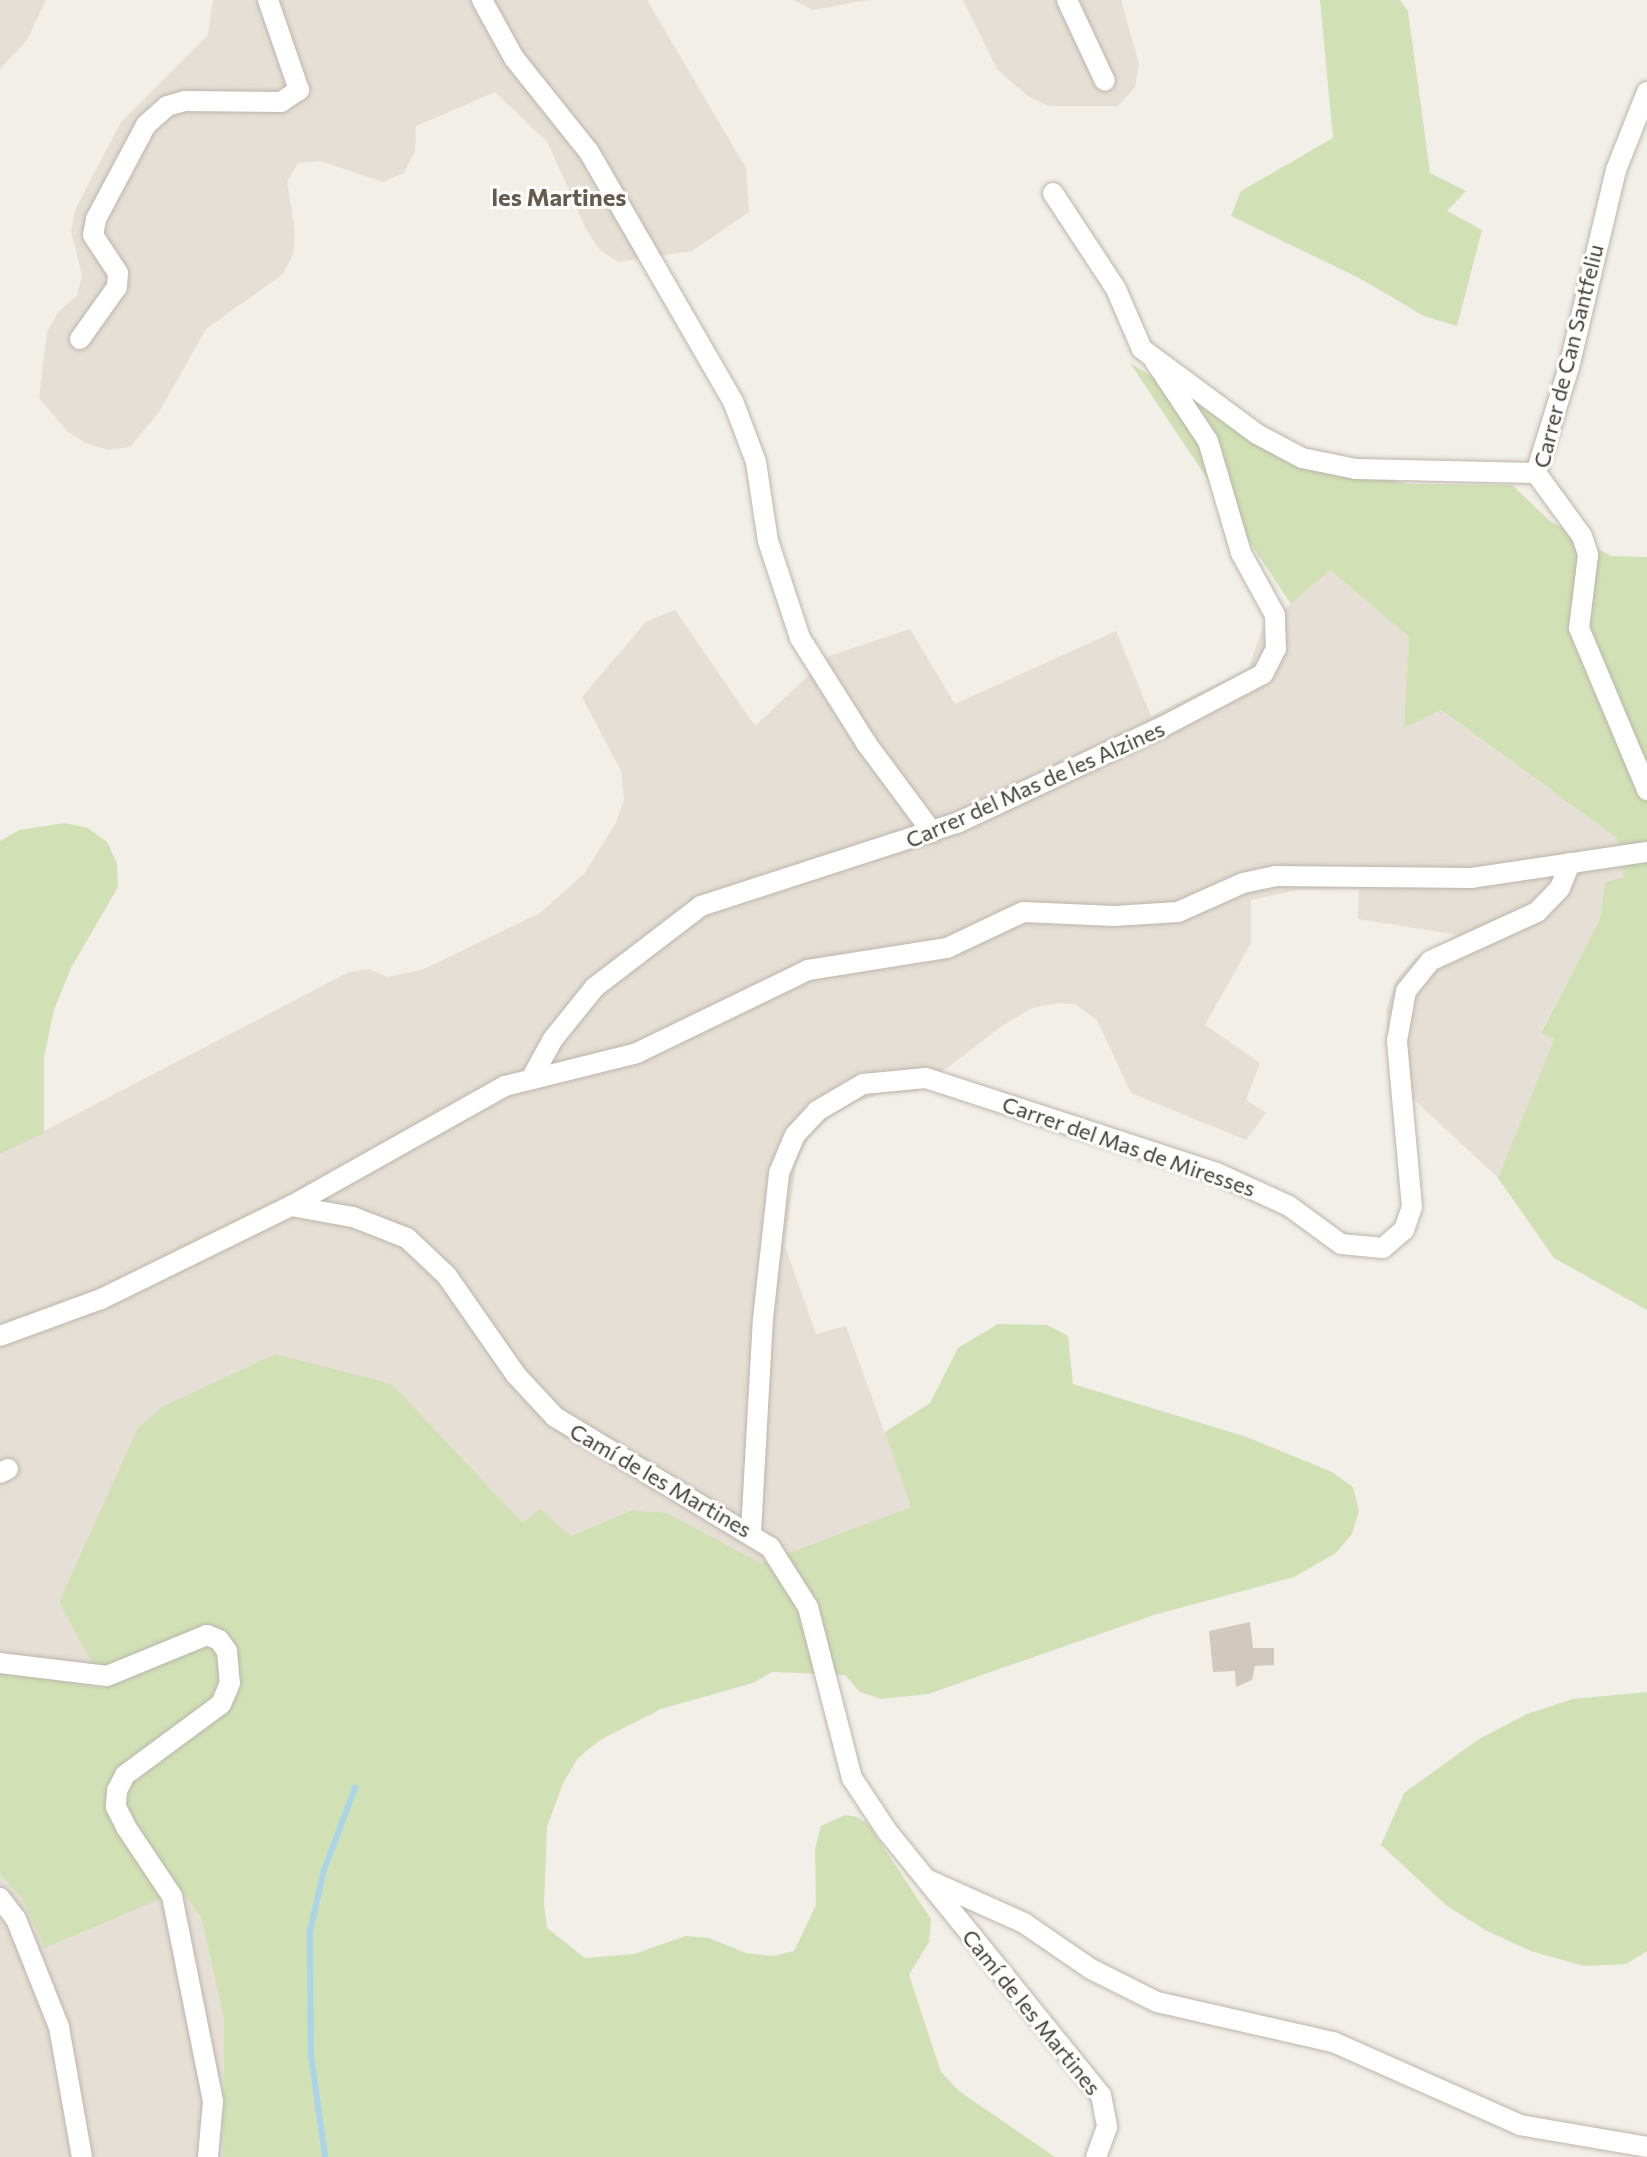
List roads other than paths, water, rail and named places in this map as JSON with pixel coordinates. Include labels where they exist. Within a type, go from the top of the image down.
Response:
[{"type":"street","points":[[80,339],[117,287],[118,273],[93,235],[96,219],[146,125],[167,106],[185,101],[281,102],[299,90],[268,0]]},
{"type":"street","points":[[482,0],[514,58],[589,152],[733,401],[756,462],[768,541],[800,638],[866,743],[932,832]]},
{"type":"street","points":[[1067,0],[1105,81]]},
{"type":"street","name":"Carrer de Can Santfeliu","points":[[1647,92],[1616,170],[1569,367],[1536,473],[1582,536],[1588,555],[1579,628],[1647,790]]},
{"type":"street","points":[[1053,193],[1116,289],[1130,332],[1154,360],[1257,434],[1302,458],[1356,469],[1536,473]]},
{"type":"street","name":"Carrer del Mas de les Alzines","points":[[532,1077],[553,1039],[595,987],[701,906],[932,832],[1212,703],[1247,685],[1270,663],[1276,649],[1275,615],[1241,553],[1208,441],[1154,360]]},
{"type":"street","points":[[0,1336],[101,1299],[291,1206],[505,1086],[637,1053],[808,970],[947,948],[1023,912],[1158,916],[1275,876],[1444,880],[1647,852]]},
{"type":"street","name":"Carrer del Mas de Miresses","points":[[751,1532],[763,1319],[779,1173],[795,1135],[817,1111],[863,1084],[926,1078],[1217,1173],[1289,1206],[1341,1244],[1383,1248],[1404,1230],[1412,1207],[1397,1041],[1406,991],[1430,961],[1537,912],[1560,888],[1570,863]]},
{"type":"street","name":"Camí de les Martines","points":[[291,1206],[353,1217],[407,1238],[447,1276],[516,1375],[555,1417],[751,1532],[770,1547],[808,1607],[852,1778],[928,1880],[1101,2095],[1107,2127],[1096,2157]]},
{"type":"street","points":[[0,1663],[107,1676],[207,1635],[219,1640],[227,1651],[230,1683],[221,1704],[125,1775],[117,1791],[116,1807],[172,1896],[213,2101],[208,2157]]},
{"type":"street","points":[[928,1880],[1024,1923],[1091,1969],[1157,2002],[1333,2042],[1520,2125],[1647,2147]]},
{"type":"street","points":[[0,1898],[22,1930],[59,2027],[82,2157]]},
{"type":"waterway","points":[[325,2157],[311,2055],[310,1931],[324,1870],[355,1788]]},
{"type":"district","name":"les Martines","points":[[559,197]]}]
